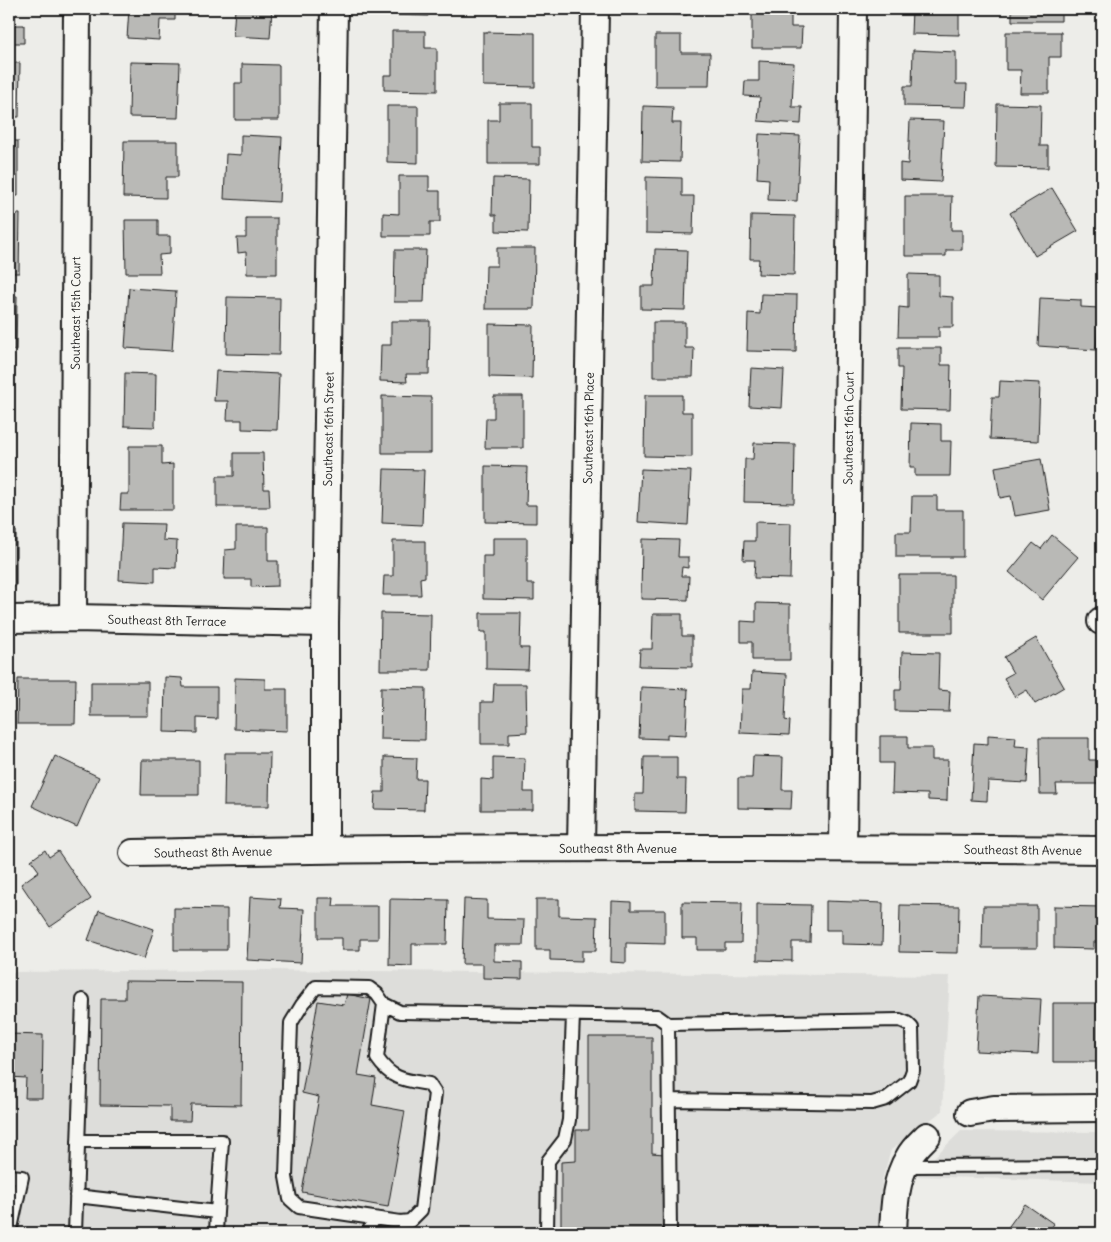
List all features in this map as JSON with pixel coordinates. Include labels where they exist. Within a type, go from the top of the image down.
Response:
[{"type":"street","name":"Southeast 15th Court","points":[[73,618],[77,9]]},
{"type":"street","name":"Southeast 16th Street","points":[[325,849],[325,623],[334,9]]},
{"type":"street","name":"Southeast 16th Place","points":[[582,848],[595,9]]},
{"type":"street","name":"Southeast 16th Court","points":[[843,848],[853,9]]},
{"type":"street","name":"Southeast 8th Terrace","points":[[9,619],[73,618],[325,623]]},
{"type":"street","name":"Southeast 8th Avenue","points":[[133,853],[325,849],[582,848],[1102,850]]},
{"type":"street","points":[[970,1113],[994,1109],[1102,1108]]},
{"type":"street","points":[[893,1233],[894,1209],[899,1179],[908,1157],[926,1136]]},
{"type":"lane","points":[[384,1004],[377,1058],[384,1069],[398,1079],[429,1084],[435,1092],[421,1210],[410,1221],[370,1228],[299,1207],[290,1199],[286,1177],[291,1023],[316,987],[369,988],[384,1004],[400,1012],[657,1016],[668,1024],[900,1020],[912,1028],[913,1070],[909,1081],[886,1099],[872,1103],[669,1100]]},
{"type":"lane","points":[[75,1233],[83,1000]]},
{"type":"lane","points":[[547,1233],[548,1161],[565,1139],[569,1120],[573,1015]]},
{"type":"lane","points":[[668,1024],[670,1233]]},
{"type":"lane","points":[[78,1141],[222,1141],[216,1233]]},
{"type":"lane","points":[[904,1166],[1102,1164]]},
{"type":"lane","points":[[9,1176],[22,1177],[10,1233]]},
{"type":"lane","points":[[76,1196],[217,1212]]},
{"type":"shaded area","points":[[254,970],[950,976],[942,1111],[891,1150],[882,1180],[879,1233],[33,1233],[9,1229],[9,972]]},
{"type":"shaded area","points":[[961,1131],[1102,1132],[1102,1182],[915,1176]]},
{"type":"building","points":[[9,9],[15,9],[15,25],[24,25],[24,43],[9,43]]},
{"type":"building","points":[[129,9],[175,9],[175,20],[160,20],[159,40],[127,38]]},
{"type":"building","points":[[235,9],[272,9],[270,38],[233,36]]},
{"type":"building","points":[[388,9],[428,9],[428,16],[388,15]]},
{"type":"building","points":[[649,9],[687,9],[687,15],[649,14]]},
{"type":"building","points":[[752,9],[791,9],[791,27],[802,27],[801,48],[752,48]]},
{"type":"building","points":[[912,9],[959,9],[959,35],[911,34]]},
{"type":"building","points":[[1012,9],[1061,9],[1061,21],[1012,21]]},
{"type":"building","points":[[392,31],[425,31],[425,48],[437,48],[437,91],[384,90],[384,75],[392,75]]},
{"type":"building","points":[[483,32],[535,33],[535,87],[483,86]]},
{"type":"building","points":[[1006,32],[1061,32],[1061,57],[1049,57],[1049,93],[1020,93],[1021,70],[1006,70]]},
{"type":"building","points":[[655,35],[681,35],[681,53],[710,53],[709,86],[655,86]]},
{"type":"building","points":[[913,50],[956,52],[956,84],[967,84],[966,107],[904,106],[904,86],[912,86]]},
{"type":"building","points":[[759,61],[794,63],[792,107],[802,107],[801,124],[758,121],[760,97],[744,96],[745,81],[759,81]]},
{"type":"building","points":[[130,62],[180,63],[178,118],[129,117]]},
{"type":"building","points":[[9,63],[20,63],[19,117],[9,117]]},
{"type":"building","points":[[242,64],[279,65],[279,120],[235,120],[235,83],[242,83]]},
{"type":"building","points":[[499,103],[532,103],[532,147],[540,147],[540,164],[488,164],[488,120],[499,120]]},
{"type":"building","points":[[997,104],[1041,105],[1040,146],[1048,146],[1048,168],[996,167]]},
{"type":"building","points":[[387,106],[418,106],[418,163],[387,162]]},
{"type":"building","points":[[643,106],[673,107],[672,123],[681,123],[680,162],[642,161]]},
{"type":"building","points":[[910,120],[944,121],[941,182],[900,180],[900,163],[908,164]]},
{"type":"building","points":[[759,134],[800,136],[797,201],[768,200],[769,179],[757,178]]},
{"type":"building","points":[[241,135],[282,137],[279,202],[224,199],[226,154],[241,155]]},
{"type":"building","points":[[9,141],[18,141],[18,196],[9,196]]},
{"type":"building","points":[[124,141],[178,141],[178,177],[166,177],[166,198],[123,197]]},
{"type":"building","points":[[399,176],[429,176],[429,191],[440,191],[440,222],[430,222],[430,236],[383,236],[383,213],[399,214]]},
{"type":"building","points":[[646,177],[682,178],[682,196],[694,196],[693,234],[646,233]]},
{"type":"building","points":[[493,178],[529,179],[528,232],[496,231],[496,215],[492,215]]},
{"type":"building","points":[[1052,188],[1078,231],[1035,256],[1010,213]]},
{"type":"building","points":[[905,196],[952,196],[951,230],[962,230],[962,250],[946,250],[946,256],[905,256]]},
{"type":"building","points":[[9,214],[20,214],[19,273],[9,273]]},
{"type":"building","points":[[751,215],[795,216],[794,275],[758,274],[759,259],[750,259]]},
{"type":"building","points":[[246,218],[277,218],[277,274],[247,274],[246,252],[238,253],[237,238],[246,238]]},
{"type":"building","points":[[125,220],[158,220],[158,236],[170,236],[170,254],[159,255],[160,273],[126,273]]},
{"type":"building","points":[[497,248],[535,248],[534,309],[485,309],[486,266],[497,266]]},
{"type":"building","points":[[655,249],[687,250],[685,310],[641,309],[641,286],[654,286]]},
{"type":"building","points":[[395,250],[426,250],[424,302],[394,302]]},
{"type":"building","points":[[908,274],[939,275],[939,296],[953,297],[953,327],[939,327],[939,337],[898,337],[899,307],[908,308]]},
{"type":"building","points":[[129,288],[176,291],[172,351],[125,348]]},
{"type":"building","points":[[761,294],[797,295],[796,352],[747,351],[748,313],[760,314]]},
{"type":"building","points":[[9,296],[17,296],[16,350],[9,350]]},
{"type":"building","points":[[227,297],[280,298],[279,355],[226,354]]},
{"type":"building","points":[[1040,298],[1081,300],[1081,307],[1099,308],[1096,350],[1038,346]]},
{"type":"building","points":[[391,321],[430,321],[429,374],[406,374],[407,382],[380,381],[381,345],[391,345]]},
{"type":"building","points":[[653,322],[685,322],[685,348],[694,348],[693,377],[653,377]]},
{"type":"building","points":[[489,324],[533,325],[532,378],[489,377]]},
{"type":"building","points":[[898,348],[941,348],[941,365],[951,365],[950,410],[901,409],[902,368],[898,368]]},
{"type":"building","points":[[751,368],[784,370],[782,408],[749,406]]},
{"type":"building","points":[[216,371],[279,374],[277,430],[242,429],[242,420],[227,420],[228,401],[214,401]]},
{"type":"building","points":[[125,373],[156,374],[155,427],[124,426]]},
{"type":"building","points":[[9,375],[11,375],[10,429],[9,429]]},
{"type":"building","points":[[1000,381],[1040,383],[1038,441],[990,439],[992,397],[999,397]]},
{"type":"building","points":[[645,395],[682,395],[682,412],[692,412],[692,457],[644,456]]},
{"type":"building","points":[[382,396],[431,397],[431,453],[382,453]]},
{"type":"building","points":[[494,396],[523,396],[523,448],[485,448],[486,418],[494,418]]},
{"type":"building","points":[[911,423],[941,424],[941,441],[951,441],[950,476],[915,476],[915,467],[910,467]]},
{"type":"building","points":[[754,443],[795,444],[794,503],[744,502],[745,459],[753,459]]},
{"type":"building","points":[[129,446],[162,446],[162,465],[173,464],[173,510],[120,510],[121,494],[129,494]]},
{"type":"building","points":[[234,453],[263,453],[264,489],[269,489],[270,507],[217,507],[217,476],[234,476]]},
{"type":"building","points":[[1041,459],[1050,510],[1015,516],[1011,496],[1000,498],[995,467]]},
{"type":"building","points":[[485,466],[527,467],[526,505],[536,505],[536,523],[485,522]]},
{"type":"building","points":[[9,467],[13,467],[12,504],[9,504]]},
{"type":"building","points":[[384,469],[424,470],[422,525],[382,523]]},
{"type":"building","points":[[641,469],[691,471],[688,525],[638,522]]},
{"type":"building","points":[[912,496],[937,496],[937,510],[963,510],[963,557],[896,557],[896,532],[911,532]]},
{"type":"building","points":[[755,522],[791,523],[790,579],[754,578],[755,560],[743,560],[744,541],[755,541]]},
{"type":"building","points":[[122,523],[164,524],[163,540],[177,541],[176,568],[155,567],[155,582],[119,580]]},
{"type":"building","points":[[236,527],[268,527],[268,561],[278,561],[278,586],[251,587],[251,579],[224,579],[225,550],[236,549]]},
{"type":"building","points":[[9,531],[16,531],[16,586],[9,586]]},
{"type":"building","points":[[1052,535],[1078,557],[1042,600],[1009,572],[1033,543],[1041,549]]},
{"type":"building","points":[[493,538],[527,538],[527,584],[534,584],[534,600],[483,599],[483,556],[493,556]]},
{"type":"building","points":[[642,539],[679,540],[678,557],[688,557],[688,568],[682,567],[681,576],[689,576],[688,600],[641,599]]},
{"type":"building","points":[[393,541],[425,541],[425,577],[420,578],[421,595],[383,595],[384,576],[393,576]]},
{"type":"building","points":[[899,575],[953,575],[953,633],[899,633]]},
{"type":"building","points":[[756,603],[790,604],[790,660],[752,660],[752,642],[741,642],[741,621],[756,622]]},
{"type":"building","points":[[381,613],[431,614],[430,670],[380,670]]},
{"type":"building","points":[[480,613],[521,613],[520,648],[529,648],[528,670],[486,669],[486,632],[480,632]]},
{"type":"building","points":[[653,614],[682,614],[682,636],[692,636],[692,667],[639,666],[640,649],[652,649]]},
{"type":"building","points":[[1036,638],[1064,687],[1035,704],[1027,690],[1015,697],[1004,678],[1013,673],[1004,657]]},
{"type":"building","points":[[902,652],[939,653],[938,690],[950,691],[949,712],[895,711],[895,690],[901,690]]},
{"type":"building","points":[[752,672],[787,674],[785,720],[790,721],[789,735],[740,733],[742,689],[751,689]]},
{"type":"building","points":[[165,677],[182,678],[183,687],[217,687],[217,719],[197,718],[197,733],[164,732]]},
{"type":"building","points":[[235,678],[265,679],[265,689],[287,689],[287,731],[234,729]]},
{"type":"building","points":[[18,679],[76,679],[75,724],[17,724]]},
{"type":"building","points":[[91,682],[148,682],[148,716],[91,716]]},
{"type":"building","points":[[494,684],[526,684],[527,732],[509,733],[509,744],[481,744],[481,702],[493,702]]},
{"type":"building","points":[[381,687],[426,688],[425,740],[380,739]]},
{"type":"building","points":[[641,687],[688,689],[686,735],[667,734],[667,739],[639,738]]},
{"type":"building","points":[[988,735],[1016,737],[1015,746],[1029,747],[1027,783],[988,781],[987,801],[971,800],[974,743],[988,744]]},
{"type":"building","points":[[880,736],[908,736],[908,748],[932,748],[932,760],[948,760],[947,801],[928,800],[928,794],[892,793],[893,763],[880,763]]},
{"type":"building","points":[[1039,738],[1089,738],[1089,760],[1102,760],[1102,784],[1056,784],[1057,794],[1040,794]]},
{"type":"building","points":[[225,753],[270,753],[269,806],[224,806]]},
{"type":"building","points":[[55,756],[99,777],[77,827],[32,806]]},
{"type":"building","points":[[753,756],[783,757],[782,790],[792,790],[791,809],[738,808],[738,778],[752,778]]},
{"type":"building","points":[[384,757],[417,758],[416,779],[425,779],[424,810],[374,809],[375,792],[384,792]]},
{"type":"building","points":[[493,757],[525,758],[524,792],[533,792],[533,810],[481,810],[481,779],[493,780]]},
{"type":"building","points":[[644,757],[677,757],[677,779],[686,779],[685,812],[635,811],[635,794],[643,794]]},
{"type":"building","points":[[142,760],[199,760],[199,795],[141,795]]},
{"type":"building","points":[[45,850],[49,857],[58,851],[91,899],[50,927],[21,884],[39,871],[31,860]]},
{"type":"building","points":[[250,897],[281,899],[280,908],[304,909],[301,963],[247,960]]},
{"type":"building","points":[[318,898],[334,898],[333,906],[378,906],[378,939],[360,939],[360,950],[342,950],[342,938],[318,938]]},
{"type":"building","points":[[390,899],[448,900],[447,944],[412,944],[412,966],[389,965]]},
{"type":"building","points":[[464,899],[487,900],[487,919],[524,920],[523,945],[494,945],[494,961],[522,962],[522,979],[483,978],[483,964],[462,964]]},
{"type":"building","points":[[536,899],[559,899],[559,916],[597,917],[596,951],[582,951],[582,961],[550,960],[550,950],[536,950]]},
{"type":"building","points":[[612,901],[631,902],[631,910],[665,910],[665,944],[626,943],[626,963],[611,962]]},
{"type":"building","points":[[826,901],[883,903],[882,945],[842,944],[842,930],[826,930]]},
{"type":"building","points":[[682,902],[742,903],[741,943],[725,943],[725,950],[697,950],[697,938],[682,938]]},
{"type":"building","points":[[757,904],[811,905],[810,942],[792,942],[792,961],[757,960]]},
{"type":"building","points":[[900,905],[959,906],[958,953],[899,952]]},
{"type":"building","points":[[983,906],[1037,906],[1037,948],[982,948]]},
{"type":"building","points":[[1054,906],[1102,907],[1102,942],[1094,942],[1094,949],[1054,948]]},
{"type":"building","points":[[174,908],[227,909],[227,950],[174,950]]},
{"type":"building","points":[[99,910],[154,929],[144,959],[88,940]]},
{"type":"building","points":[[125,981],[242,982],[241,1105],[191,1104],[190,1121],[170,1121],[170,1106],[100,1105],[101,999],[125,999]]},
{"type":"building","points":[[347,994],[371,999],[358,1075],[376,1078],[372,1105],[405,1111],[388,1207],[302,1192],[319,1097],[302,1093],[318,1001],[344,1005]]},
{"type":"building","points":[[979,996],[1041,999],[1038,1054],[976,1051]]},
{"type":"building","points":[[1053,1003],[1102,1003],[1102,1062],[1053,1062]]},
{"type":"building","points":[[9,1034],[43,1035],[42,1098],[25,1098],[26,1078],[9,1077]]},
{"type":"building","points":[[589,1037],[652,1037],[652,1153],[664,1154],[663,1233],[561,1233],[561,1162],[576,1161],[576,1130],[589,1130]]},
{"type":"building","points":[[1025,1204],[1054,1224],[1047,1233],[1004,1233]]}]
